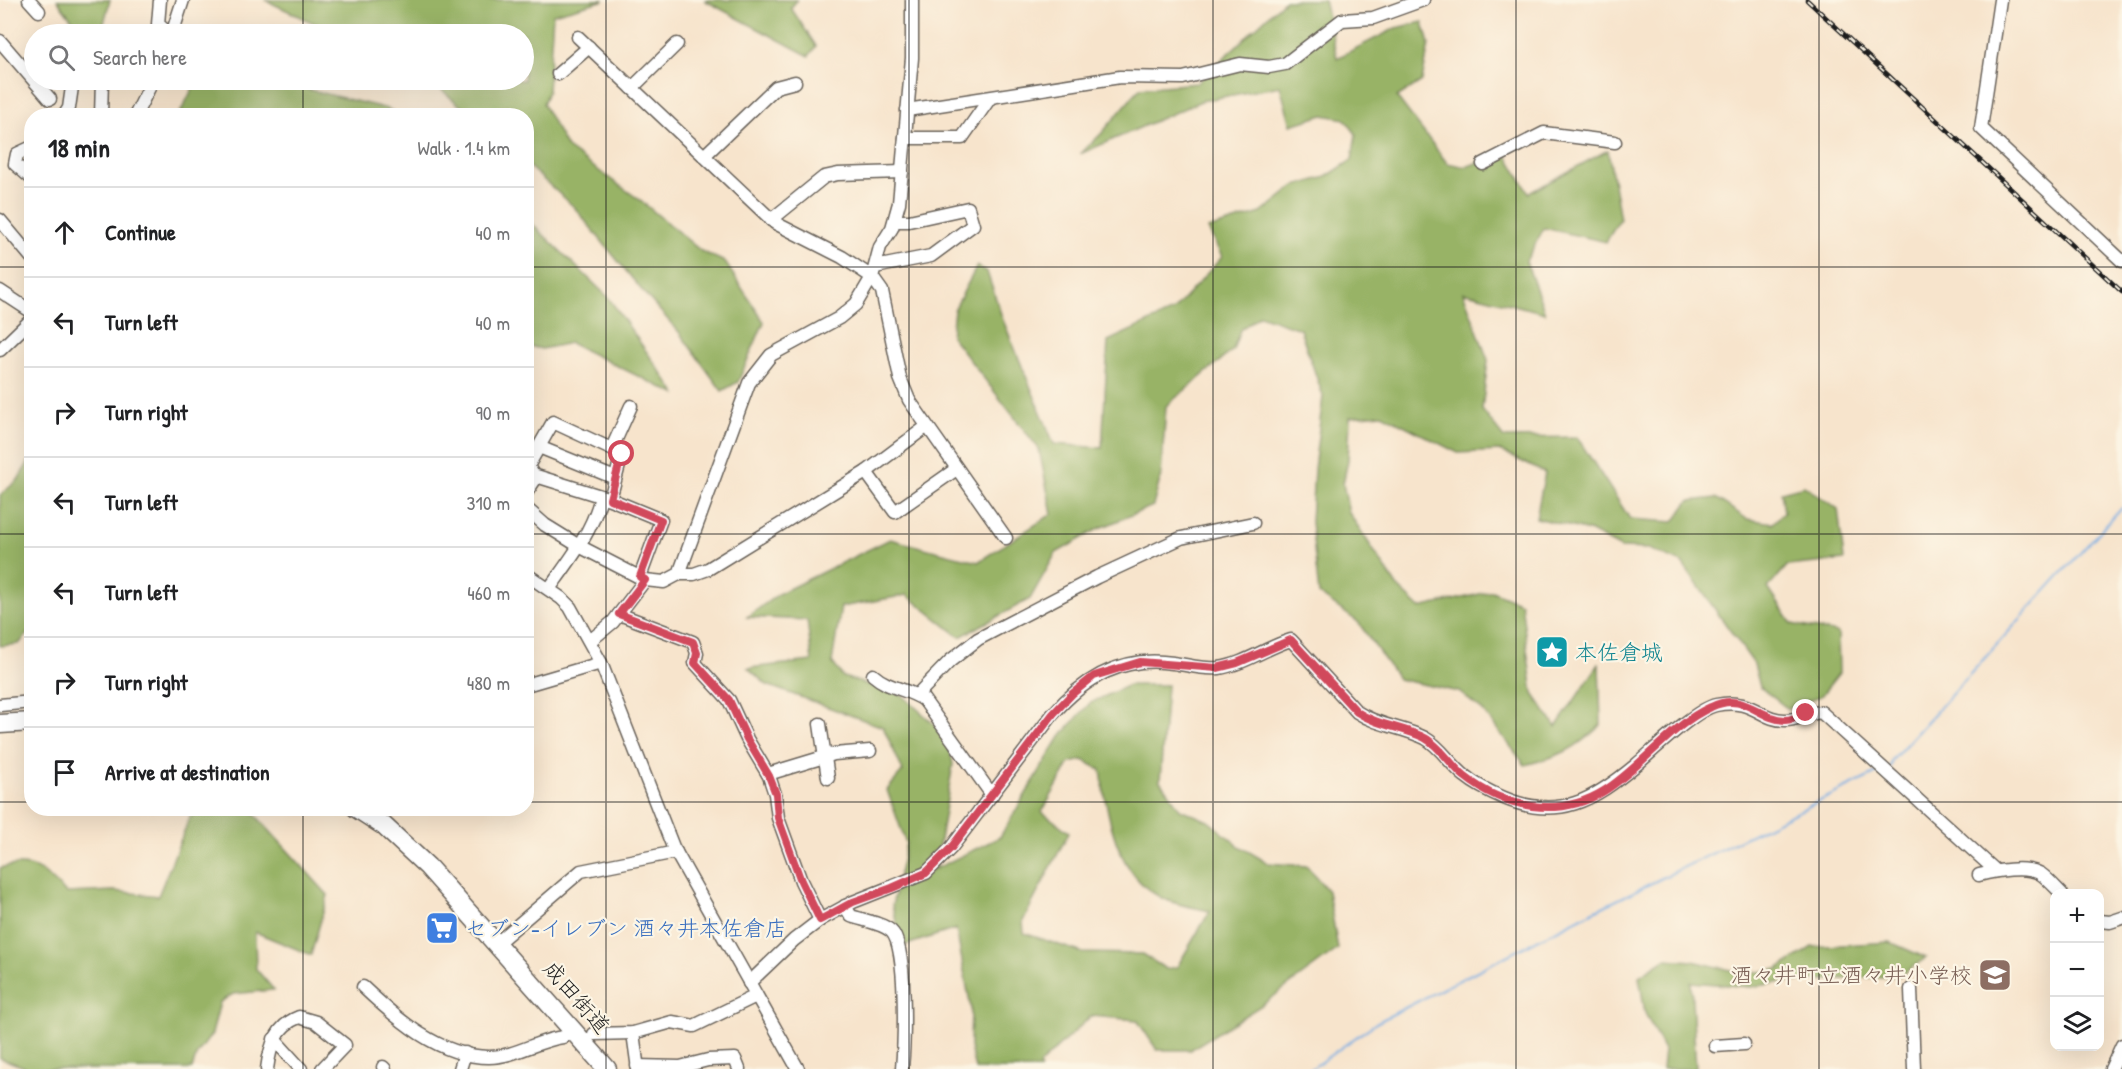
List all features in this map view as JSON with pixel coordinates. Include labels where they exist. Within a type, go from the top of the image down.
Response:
[{"type":"highway","points":[[0,724],[24,722]]},
{"type":"highway","name":"成田街道","points":[[368,816],[384,826],[429,867],[607,1069]]},
{"type":"street","points":[[29,0],[39,11]]},
{"type":"street","points":[[158,24],[160,0]]},
{"type":"street","points":[[174,24],[183,0]]},
{"type":"street","points":[[679,574],[749,383],[760,366],[771,355],[848,311],[856,304],[873,272],[880,247],[895,221],[902,172],[912,58],[912,0]]},
{"type":"street","points":[[907,110],[1120,77],[1183,78],[1240,64],[1269,67],[1285,64],[1342,20],[1373,18],[1423,0]]},
{"type":"street","points":[[2000,0],[1981,128],[2122,261]]},
{"type":"street","points":[[578,37],[771,220],[873,272],[882,291],[900,378],[909,400],[956,470],[1006,538]]},
{"type":"street","points":[[0,41],[24,69]]},
{"type":"street","points":[[632,88],[677,44]]},
{"type":"street","points":[[558,74],[589,47]]},
{"type":"street","points":[[704,156],[776,87],[795,82]]},
{"type":"street","points":[[42,90],[50,99]]},
{"type":"street","points":[[69,108],[72,90]]},
{"type":"street","points":[[101,108],[102,90]]},
{"type":"street","points":[[139,108],[148,90]]},
{"type":"street","points":[[905,138],[962,138],[990,98]]},
{"type":"street","points":[[1484,164],[1544,133],[1615,142]]},
{"type":"street","points":[[24,151],[17,154],[15,164],[24,172]]},
{"type":"street","points":[[771,220],[824,177],[838,174],[902,172]]},
{"type":"street","points":[[873,272],[931,256],[973,225],[970,210],[965,208],[909,221],[895,221]]},
{"type":"street","points":[[0,220],[24,248]]},
{"type":"street","points":[[0,291],[24,307]]},
{"type":"street","points":[[0,350],[24,327]]},
{"type":"street","points":[[612,448],[631,406]]},
{"type":"street","points":[[534,456],[554,422],[622,454],[615,478],[597,515],[549,589]]},
{"type":"street","points":[[534,515],[545,525],[579,546],[643,578],[664,582],[679,574],[694,574],[708,569],[866,472],[926,427]]},
{"type":"street","points":[[539,447],[615,478]]},
{"type":"street","points":[[866,472],[895,512],[956,470]]},
{"type":"street","points":[[534,475],[536,478],[606,498],[661,520],[643,578],[619,614],[590,641]]},
{"type":"street","points":[[917,695],[950,661],[978,639],[1097,577],[1181,538],[1253,523]]},
{"type":"street","points":[[534,579],[570,607],[602,663],[662,825],[798,1069]]},
{"type":"street","points":[[619,614],[693,642],[697,653],[695,663],[729,700],[747,739],[768,774],[786,839],[801,881],[820,920]]},
{"type":"street","points":[[749,983],[794,940],[820,920],[845,906],[926,873],[951,848],[1063,702],[1094,676],[1117,667],[1150,662],[1175,663],[1197,669],[1217,668],[1237,663],[1291,640],[1357,712],[1369,720],[1426,739],[1480,788],[1516,803],[1539,808],[1559,809],[1604,791],[1714,705],[1736,702],[1750,705],[1775,718],[1787,720],[1806,713],[1821,712],[1996,871]]},
{"type":"street","points":[[534,683],[602,663]]},
{"type":"street","points":[[873,675],[885,686],[917,695],[924,700],[992,795]]},
{"type":"street","points":[[0,705],[24,703]]},
{"type":"street","points":[[820,724],[828,778]]},
{"type":"street","points":[[768,774],[825,757],[870,751]]},
{"type":"street","points":[[497,944],[580,871],[676,852]]},
{"type":"street","points":[[1979,875],[1996,871],[2040,874],[2056,889]]},
{"type":"street","points":[[845,906],[851,916],[886,928],[895,936],[904,992],[902,1069]]},
{"type":"street","points":[[2104,921],[2122,918]]},
{"type":"street","points":[[363,987],[413,1030],[465,1053],[497,1056],[513,1053],[544,1039],[563,1037]]},
{"type":"street","points":[[1911,989],[1914,1069]]},
{"type":"street","points":[[594,1034],[633,1033],[672,1022],[694,1026],[756,996]]},
{"type":"street","points":[[267,1069],[274,1039],[289,1021],[299,1017],[316,1022],[345,1045],[322,1069]]},
{"type":"street","points":[[633,1033],[638,1067],[680,1067],[708,1060],[735,1059],[739,1069]]},
{"type":"street","points":[[274,1039],[301,1069]]},
{"type":"street","points":[[1715,1046],[1744,1044]]},
{"type":"street","points":[[2111,1069],[2122,1045]]},
{"type":"street","points":[[460,1069],[465,1053]]},
{"type":"green space","points":[[57,0],[110,0],[104,24],[74,22]]},
{"type":"green space","points":[[265,0],[605,0],[553,14],[548,91],[543,104],[567,148],[640,200],[701,251],[725,262],[764,322],[738,382],[722,391],[679,332],[574,207],[534,171],[534,108],[463,108],[442,90],[534,90],[534,24],[316,24]]},
{"type":"green space","points":[[704,0],[797,0],[791,8],[816,46],[809,56]]},
{"type":"green space","points":[[1285,0],[1324,0],[1337,58],[1396,28],[1423,22],[1429,44],[1422,81],[1397,97],[1447,163],[1466,167],[1505,152],[1529,193],[1608,150],[1620,219],[1606,242],[1544,228],[1526,261],[1545,313],[1463,292],[1488,360],[1482,410],[1504,438],[1577,437],[1630,519],[1674,522],[1689,501],[1716,498],[1747,519],[1773,523],[1784,512],[1781,492],[1804,486],[1838,509],[1844,560],[1787,566],[1768,588],[1792,624],[1838,633],[1839,673],[1821,696],[1788,709],[1760,687],[1754,664],[1682,563],[1649,549],[1621,548],[1589,531],[1536,518],[1545,473],[1500,451],[1458,453],[1382,414],[1350,417],[1348,460],[1343,484],[1349,513],[1397,586],[1420,608],[1492,591],[1521,603],[1533,694],[1556,727],[1599,664],[1601,725],[1583,741],[1566,751],[1525,765],[1483,711],[1459,692],[1398,679],[1358,622],[1319,594],[1311,522],[1314,469],[1323,396],[1300,329],[1260,315],[1240,330],[1233,350],[1166,406],[1161,476],[1153,506],[1098,529],[1056,553],[1030,599],[960,637],[907,595],[841,607],[832,662],[843,677],[902,695],[947,736],[953,764],[935,869],[1000,837],[1060,737],[1090,703],[1129,685],[1167,685],[1160,781],[1180,809],[1208,821],[1239,846],[1268,863],[1307,866],[1328,891],[1338,949],[1262,1005],[1190,1050],[1157,1050],[1137,1020],[1091,1016],[1039,1065],[1041,1069],[975,1069],[970,1047],[971,1008],[956,929],[903,946],[892,906],[906,843],[887,790],[903,771],[883,727],[767,685],[748,668],[812,661],[807,620],[747,617],[780,593],[890,539],[978,562],[1052,514],[1039,449],[951,336],[954,310],[977,266],[987,272],[1003,320],[1054,444],[1102,448],[1108,341],[1173,311],[1222,257],[1208,229],[1261,213],[1295,186],[1326,177],[1352,160],[1356,134],[1345,119],[1323,115],[1291,125],[1280,86],[1201,101],[1080,154],[1101,134],[1140,88],[1197,83]],"holes":[[[1083,760],[1101,770],[1116,842],[1133,874],[1145,887],[1166,900],[1210,911],[1177,967],[1166,969],[1142,954],[1083,953],[1024,933],[1023,921],[1069,832],[1042,812],[1070,763]]]},
{"type":"green space","points":[[192,90],[311,90],[384,108],[183,108]]},
{"type":"green space","points":[[534,226],[608,297],[677,395],[570,343],[542,349],[534,347]]},
{"type":"green space","points":[[24,470],[24,638],[19,644],[0,646],[0,495],[18,480]]},
{"type":"green space","points":[[256,816],[328,895],[311,955],[255,932],[256,969],[274,990],[233,994],[220,1002],[212,1034],[197,1054],[192,1069],[29,1069],[0,1058],[0,868],[30,866],[44,873],[66,893],[114,891],[158,896],[190,817]]},
{"type":"green space","points":[[1890,942],[1926,958],[1899,976],[1782,982],[1751,987],[1691,982],[1696,1069],[1662,1069],[1664,1050],[1645,1013],[1639,976],[1665,959],[1693,961],[1747,974],[1778,969],[1812,947]]},
{"type":"waterway","points":[[1890,767],[1892,760],[2122,507]]},
{"type":"waterway","points":[[1311,1069],[1376,1023],[1582,917],[1879,772]]},
{"type":"railway","points":[[1807,0],[2122,292]]},
{"type":"place","name":"本佐倉城","points":[[1552,652]]},
{"type":"place","name":"セブン-イレブン 酒々井本佐倉店","points":[[442,928]]},
{"type":"place","name":"酒々井町立酒々井小学校","points":[[1995,975]]},
{"type":"route","points":[[622,454],[610,499],[661,520],[640,577],[645,580],[619,614],[693,642],[697,653],[695,663],[729,700],[747,739],[769,776],[776,794],[778,818],[801,881],[820,920],[853,902],[926,873],[951,848],[1063,702],[1094,676],[1130,664],[1160,662],[1175,663],[1197,669],[1217,668],[1237,663],[1280,643],[1295,641],[1357,712],[1369,720],[1426,739],[1480,788],[1516,803],[1539,808],[1559,809],[1604,791],[1703,711],[1714,705],[1736,702],[1750,705],[1775,718],[1787,720],[1806,713]]}]
